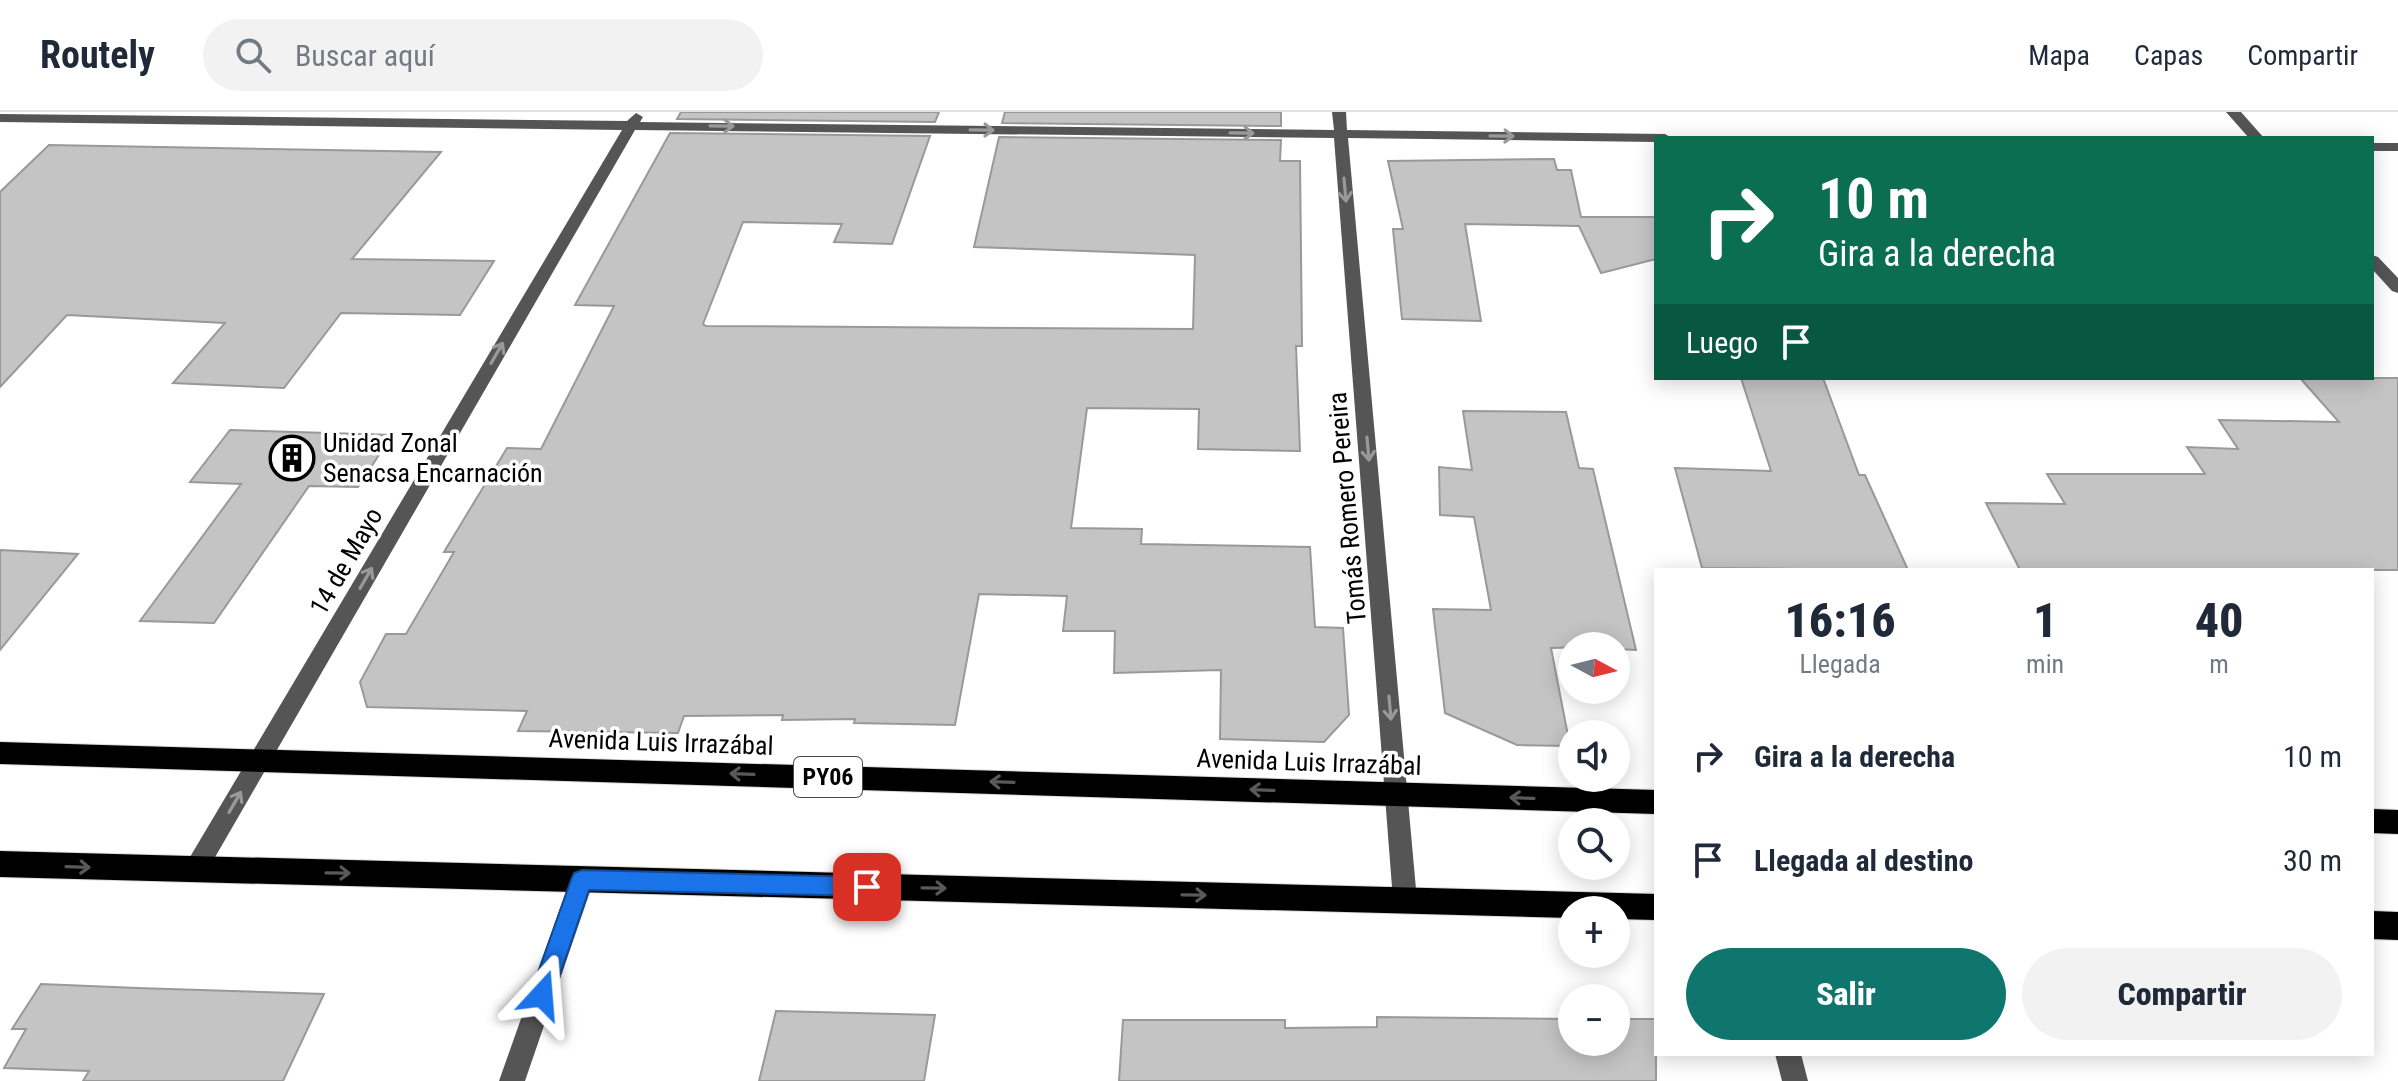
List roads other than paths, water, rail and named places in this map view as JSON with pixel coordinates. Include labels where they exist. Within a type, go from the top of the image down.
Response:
[{"type":"highway","name":"Avenida Luis Irrazábal","points":[[0,753],[1654,802]]},
{"type":"highway","points":[[2374,821],[2398,822]]},
{"type":"highway","points":[[0,864],[1654,907]]},
{"type":"highway","points":[[2374,925],[2398,926]]},
{"type":"street","name":"Tomás Romero Pereira","points":[[1339,112],[1405,900]]},
{"type":"street","points":[[2233,112],[2255,136]]},
{"type":"street","points":[[0,118],[635,119],[1654,138]]},
{"type":"street","name":"14 de Mayo","points":[[195,870],[635,119]]},
{"type":"street","points":[[2374,147],[2398,147]]},
{"type":"street","points":[[2374,262],[2398,288]]},
{"type":"street","points":[[512,1081],[582,880]]},
{"type":"street","points":[[1789,1056],[1795,1081]]},
{"type":"place","name":"Unidad Zonal Senacsa Encarnación","points":[[292,458]]}]
